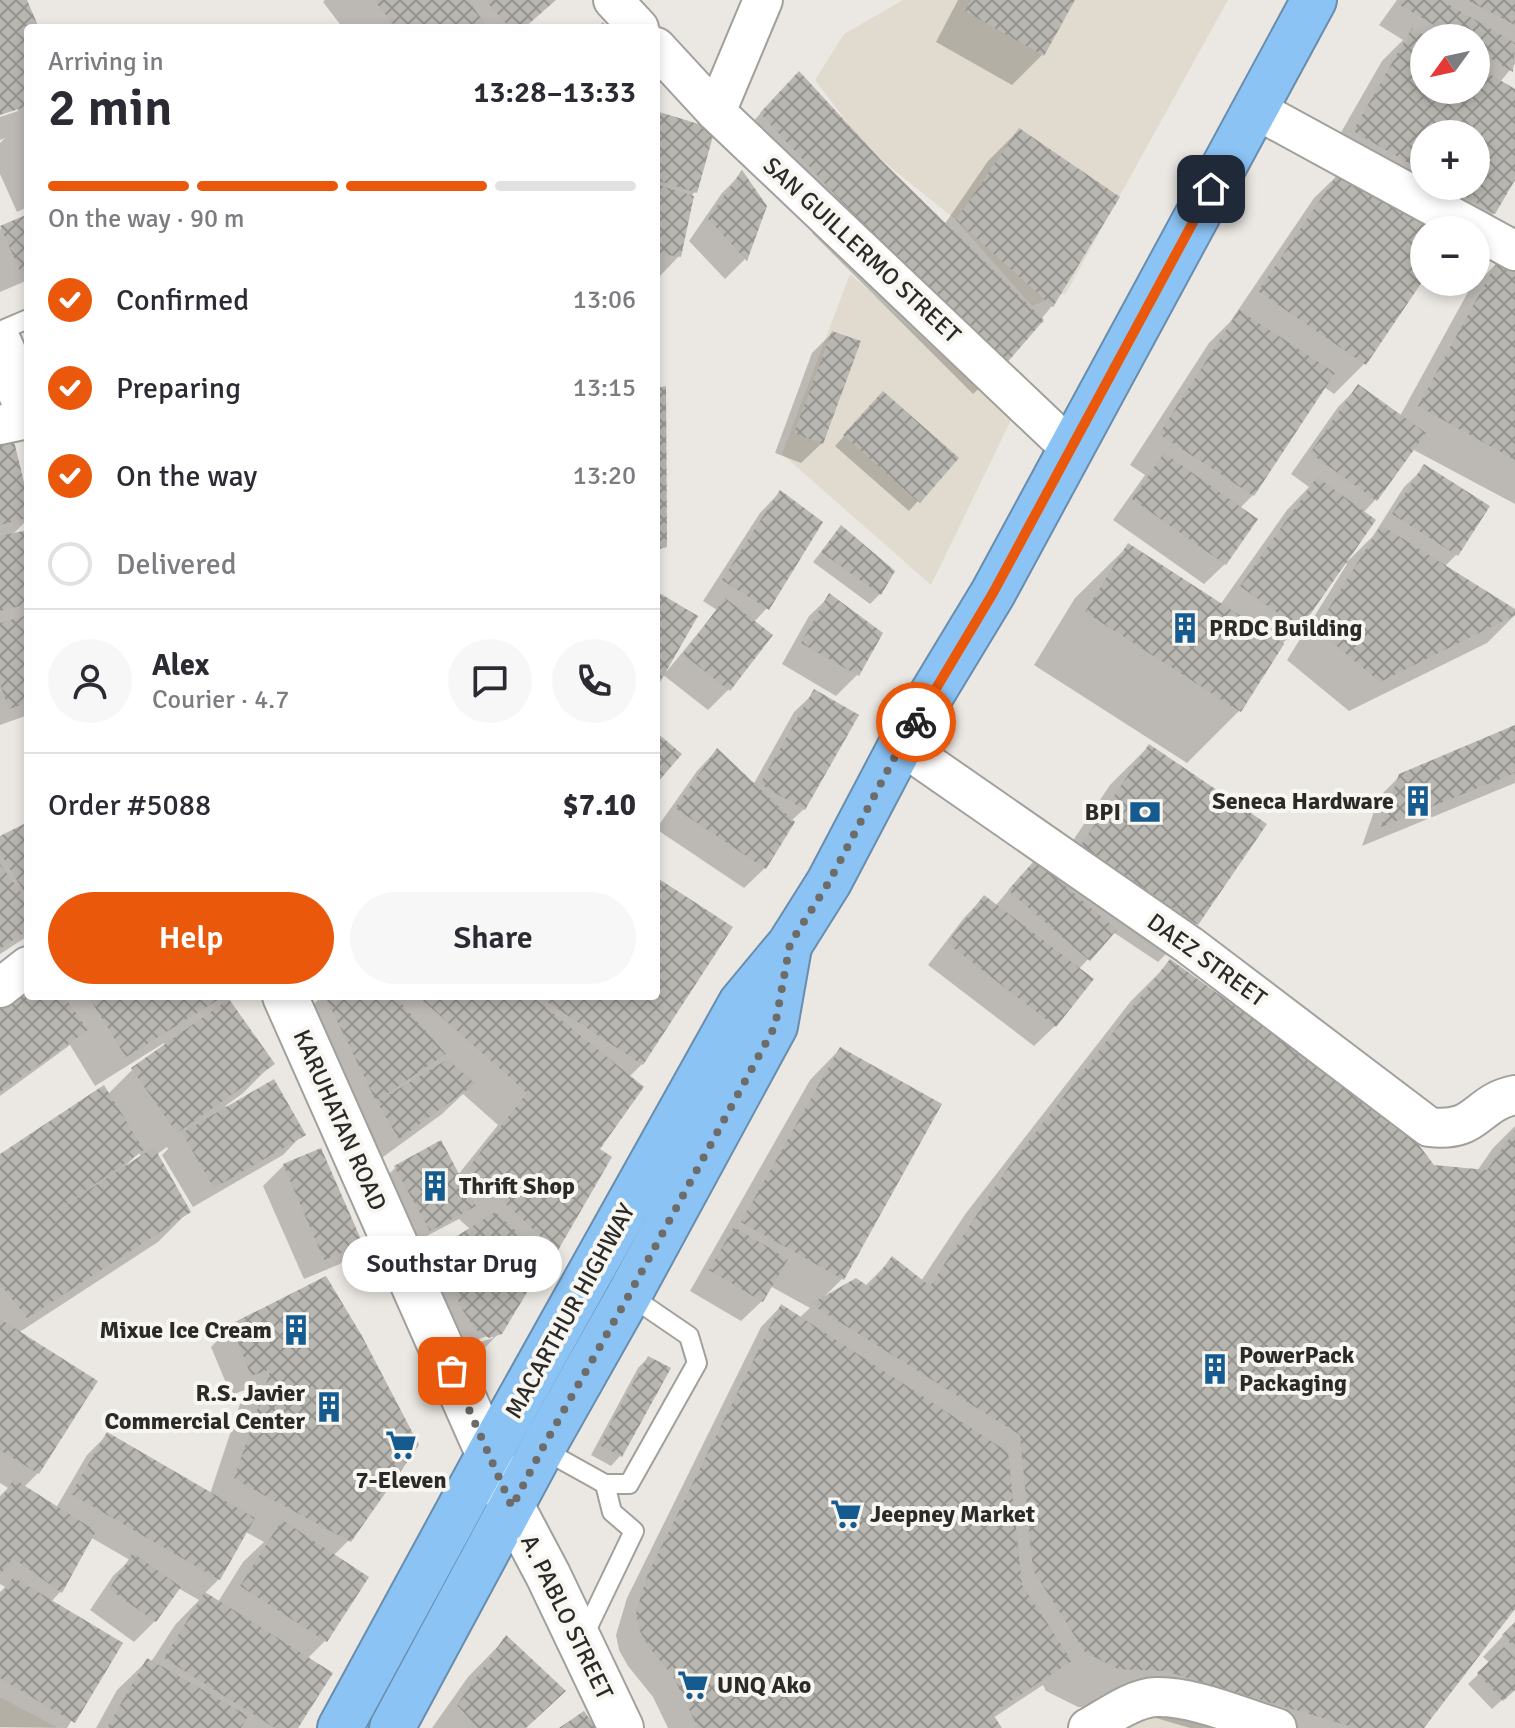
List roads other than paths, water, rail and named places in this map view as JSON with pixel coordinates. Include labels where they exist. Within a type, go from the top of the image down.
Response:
[{"type":"highway","name":"MACARTHUR HIGHWAY","points":[[340,1728],[741,1003],[790,944],[829,882],[901,745],[993,593],[1314,0]]},
{"type":"highway","name":"MACARTHUR HIGHWAY","points":[[392,1728],[775,1026],[790,944]]},
{"type":"main road","points":[[0,345],[24,401]]},
{"type":"main road","name":"KARUHATAN ROAD","points":[[287,1000],[512,1507]]},
{"type":"main road","name":"A. PABLO STREET","points":[[512,1507],[621,1728]]},
{"type":"street","points":[[613,0],[635,24]]},
{"type":"street","points":[[716,112],[763,0]]},
{"type":"street","name":"SAN GUILLERMO STREET","points":[[660,51],[716,112],[1071,449]]},
{"type":"street","points":[[1255,109],[1515,251]]},
{"type":"street","points":[[0,425],[24,420]]},
{"type":"street","name":"DAEZ STREET","points":[[901,745],[1189,945],[1429,1127],[1447,1129],[1464,1126],[1495,1101],[1515,1095]]},
{"type":"street","points":[[0,988],[24,969]]},
{"type":"street","points":[[1088,1728],[1123,1708],[1154,1697],[1186,1700],[1277,1728]]},
{"type":"lane","points":[[0,331],[24,321]]},
{"type":"lane","points":[[542,1449],[605,1484],[629,1484],[697,1363],[689,1336],[629,1295]]},
{"type":"lane","points":[[581,1643],[634,1531],[612,1512],[605,1484]]},
{"type":"place","name":"PRDC Building","points":[[1185,628]]},
{"type":"place","name":"Seneca Hardware","points":[[1418,801]]},
{"type":"place","name":"BPI","points":[[1145,812]]},
{"type":"place","name":"Thrift Shop","points":[[435,1186]]},
{"type":"place","name":"Mixue Ice Cream","points":[[296,1330]]},
{"type":"place","name":"PowerPack Packaging","points":[[1215,1369]]},
{"type":"place","name":"Southstar Drug","points":[[452,1371]]},
{"type":"place","name":"R.S. Javier Commercial Center","points":[[329,1407]]},
{"type":"place","name":"7-Eleven","points":[[401,1445]]},
{"type":"place","name":"Jeepney Market","points":[[846,1514]]},
{"type":"place","name":"UNQ Ako","points":[[693,1685]]}]
